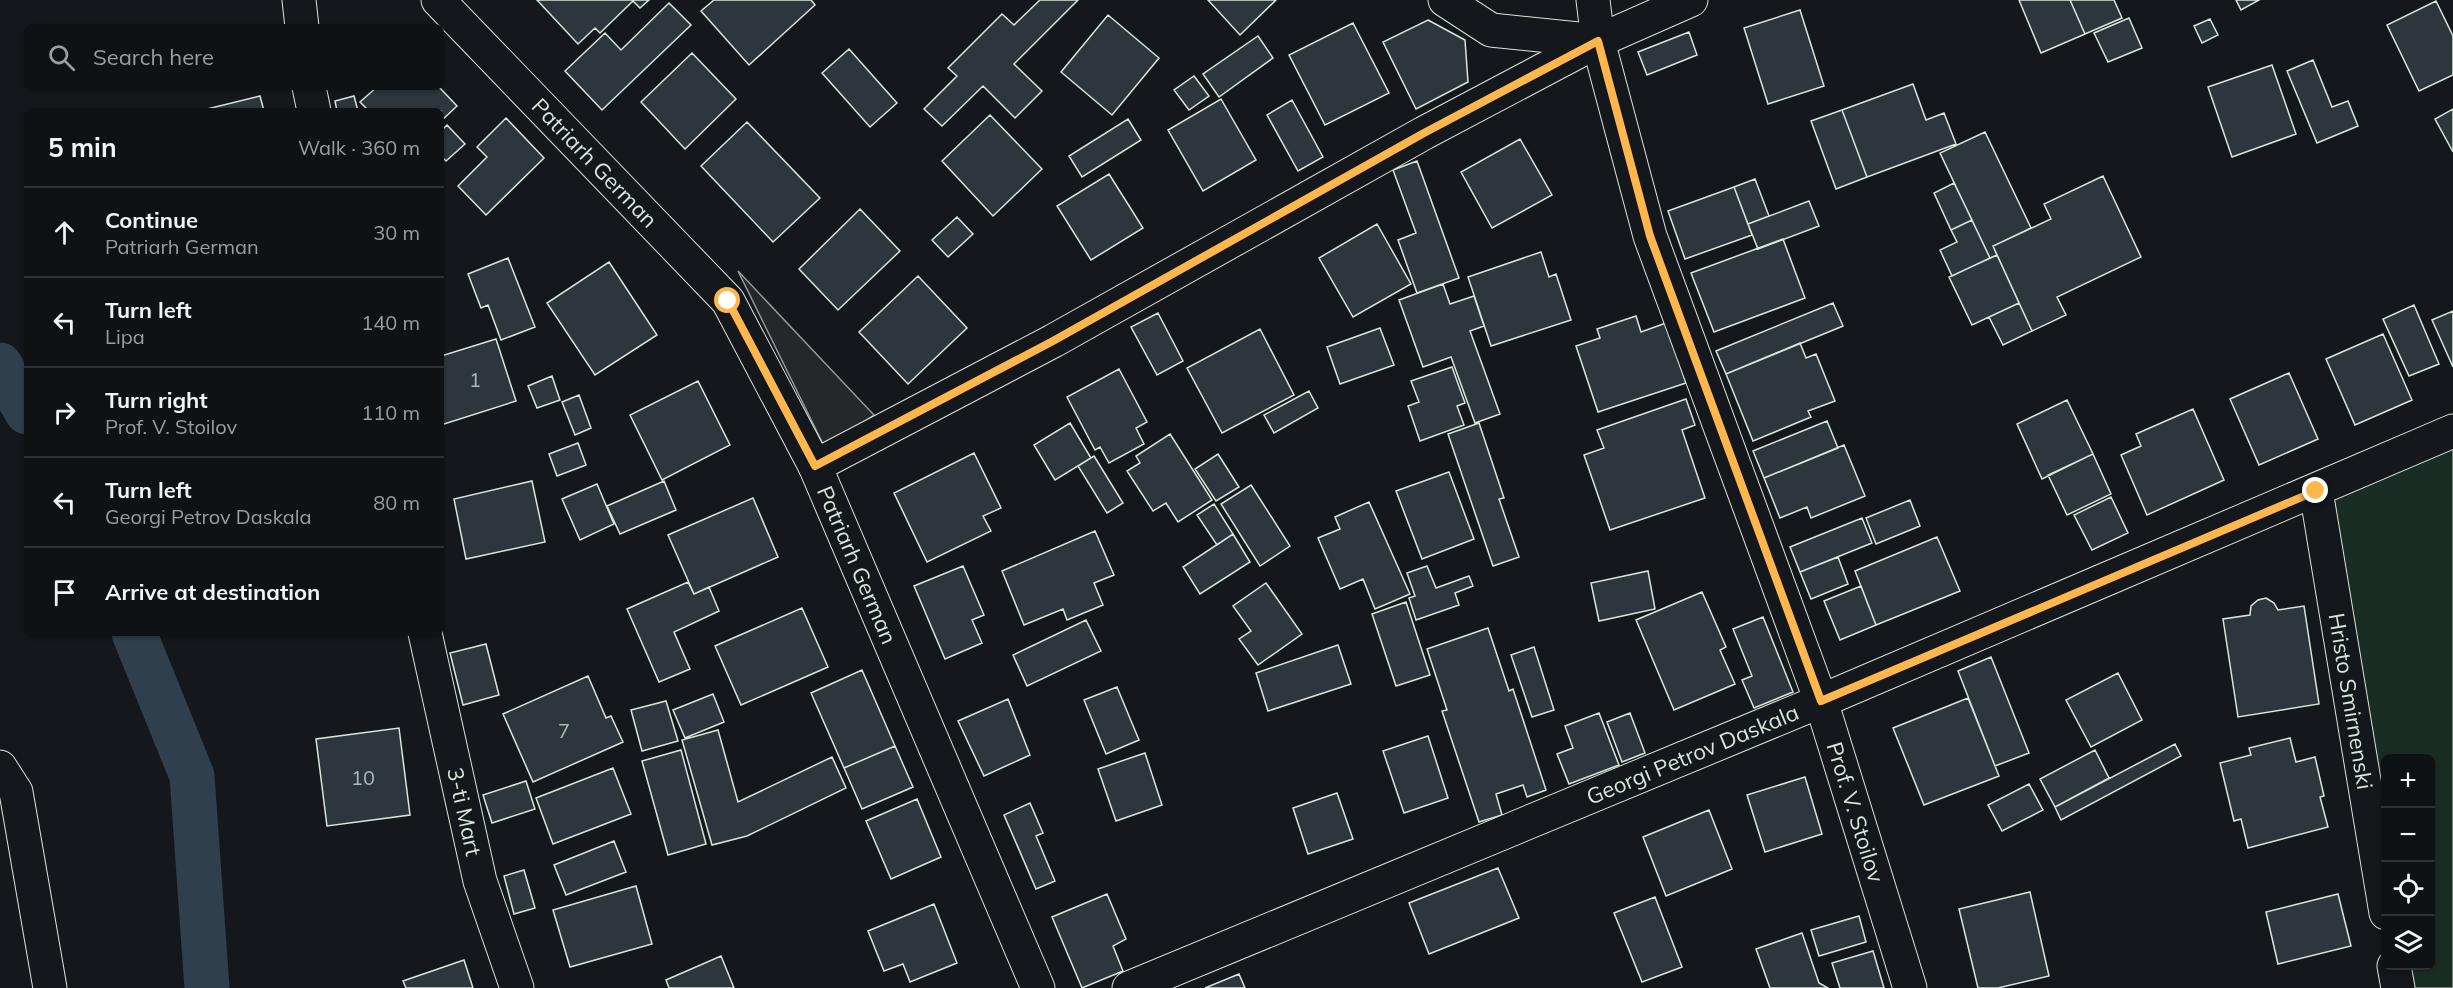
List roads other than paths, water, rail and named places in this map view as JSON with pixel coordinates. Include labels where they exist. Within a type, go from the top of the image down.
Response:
[{"type":"street","points":[[299,0],[302,24]]},
{"type":"street","name":"Patriarh German","points":[[438,0],[728,301],[815,466],[1038,988]]},
{"type":"street","points":[[1445,0],[1491,30],[1598,41]]},
{"type":"street","name":"Prof. V. Stoilov","points":[[1593,0],[1598,41],[1650,236],[1821,701],[1910,988]]},
{"type":"street","points":[[815,466],[1053,341],[1424,133],[1598,41],[1691,0]]},
{"type":"street","points":[[310,90],[313,108]]},
{"type":"street","name":"Georgi Petrov Daskala","points":[[1129,988],[1821,701],[2453,431]]},
{"type":"street","name":"Hristo Smirnenski","points":[[2316,491],[2381,889]]},
{"type":"street","name":"3-ti Mart","points":[[425,636],[480,881],[517,988]]},
{"type":"street","points":[[0,767],[16,792],[50,988]]},
{"type":"street","points":[[2395,970],[2398,988]]},
{"type":"waterway","points":[[0,365],[24,407]]},
{"type":"waterway","points":[[135,636],[192,776],[207,988]]}]
